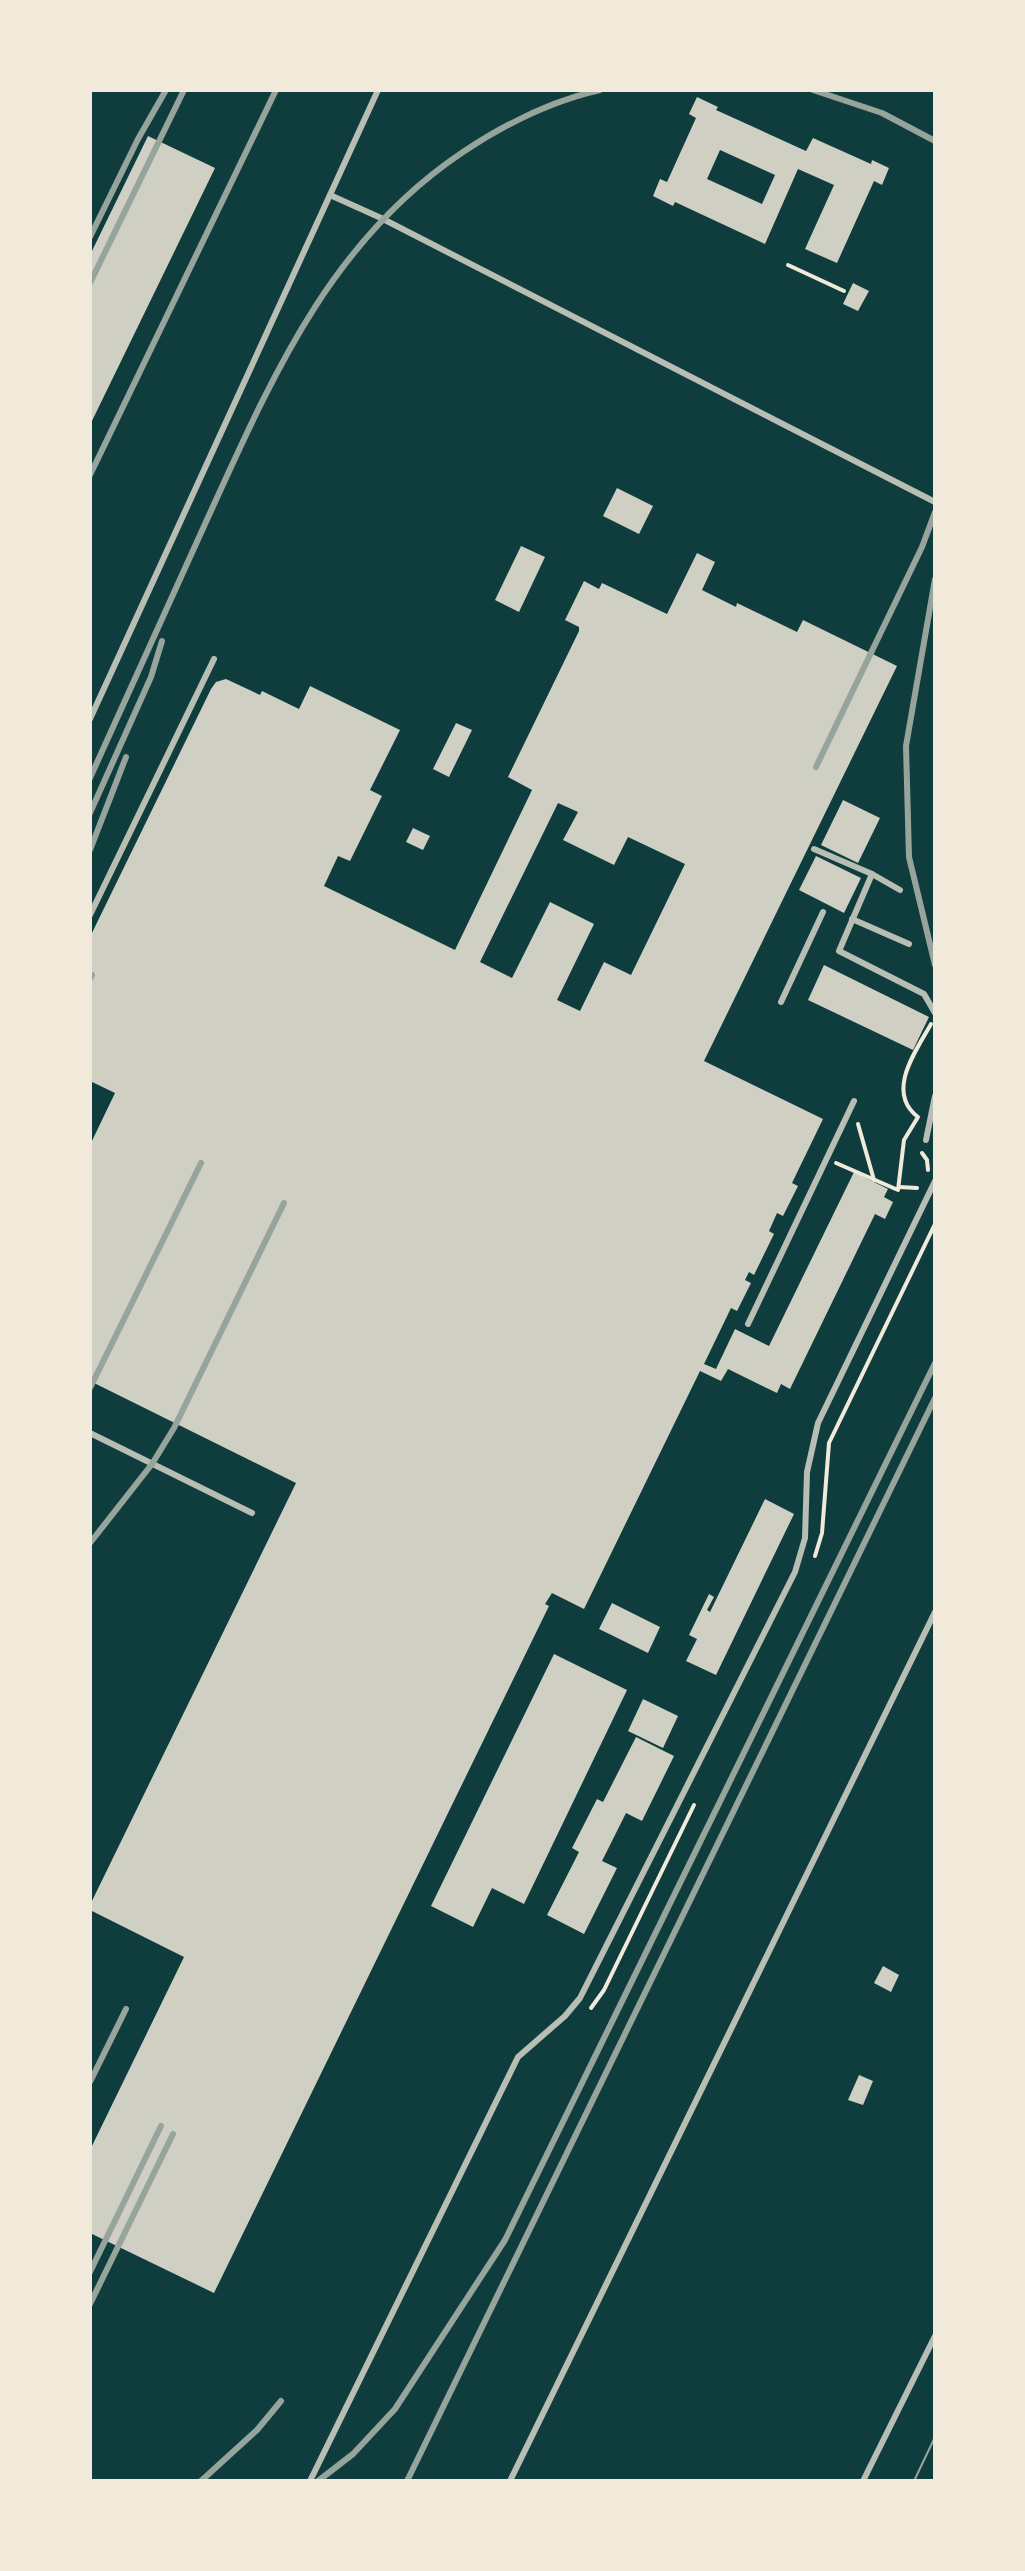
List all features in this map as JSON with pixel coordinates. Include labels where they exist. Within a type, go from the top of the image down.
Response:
[{"type":"lane","points":[[90,719],[378,90]]},
{"type":"lane","points":[[330,195],[381,218],[935,502]]},
{"type":"lane","points":[[90,915],[214,659]]},
{"type":"lane","points":[[814,849],[900,890]]},
{"type":"lane","points":[[872,874],[839,951],[924,994],[935,1013]]},
{"type":"lane","points":[[781,1002],[823,912]]},
{"type":"lane","points":[[852,919],[909,944]]},
{"type":"lane","points":[[926,1140],[935,1096]]},
{"type":"lane","points":[[748,1324],[854,1103]]},
{"type":"lane","points":[[310,2481],[518,2057],[565,2016],[580,1998],[795,1572],[805,1538],[807,1472],[818,1423],[935,1181]]},
{"type":"lane","points":[[90,1433],[252,1513]]},
{"type":"lane","points":[[510,2481],[935,1612]]},
{"type":"lane","points":[[863,2481],[935,2336]]},
{"type":"path","points":[[788,265],[844,291]]},
{"type":"path","points":[[899,1187],[904,1140],[918,1117],[908,1110],[902,1097],[903,1081],[935,1021]]},
{"type":"path","points":[[854,1103],[874,1180]]},
{"type":"path","points":[[904,1140],[912,1144]]},
{"type":"path","points":[[919,1148],[927,1160],[926,1182]]},
{"type":"path","points":[[827,1159],[898,1190],[899,1187],[922,1189]]},
{"type":"building","points":[[697,97],[718,107],[716,110],[806,151],[813,138],[871,164],[872,160],[889,168],[882,185],[874,181],[837,263],[805,249],[834,185],[798,169],[765,244],[675,202],[673,206],[653,196],[660,179],[667,182],[696,118],[689,114]],"holes":[[[720,150],[775,175],[762,204],[707,179]]]},
{"type":"building","points":[[148,136],[215,168],[90,425],[90,255]]},
{"type":"building","points":[[853,283],[869,291],[858,311],[843,304]]},
{"type":"building","points":[[617,488],[653,506],[639,534],[603,516]]},
{"type":"building","points":[[521,546],[545,557],[519,612],[495,600]]},
{"type":"building","points":[[697,553],[715,562],[702,590],[797,632],[803,620],[897,666],[704,1061],[823,1119],[792,1183],[798,1186],[783,1216],[777,1213],[769,1231],[774,1234],[754,1275],[749,1272],[745,1280],[751,1283],[737,1311],[731,1308],[704,1364],[716,1369],[735,1329],[769,1346],[854,1172],[888,1189],[884,1197],[893,1202],[885,1219],[875,1214],[790,1389],[781,1384],[777,1393],[728,1369],[721,1381],[700,1371],[584,1609],[552,1593],[545,1604],[549,1606],[214,2293],[90,2233],[90,2150],[184,1957],[90,1910],[90,1905],[296,1483],[90,1381],[90,1145],[115,1093],[90,1081],[90,937],[211,689],[216,682],[226,679],[260,695],[262,691],[299,709],[310,686],[400,730],[370,790],[382,796],[350,861],[338,856],[324,886],[455,950],[532,790],[508,777],[579,631],[579,627],[565,620],[584,581],[599,589],[602,583],[667,614]],"holes":[[[558,803],[578,812],[563,840],[614,865],[628,837],[685,864],[631,975],[604,962],[580,1011],[557,1000],[594,924],[550,902],[512,978],[480,962]]]},
{"type":"building","points":[[456,723],[472,730],[449,777],[433,769]]},
{"type":"building","points":[[843,800],[880,818],[858,863],[821,845]]},
{"type":"building","points":[[413,828],[430,836],[423,850],[406,842]]},
{"type":"building","points":[[816,856],[861,878],[844,913],[799,890]]},
{"type":"building","points":[[824,965],[929,1017],[913,1050],[808,1000]]},
{"type":"building","points":[[765,1499],[794,1514],[716,1675],[686,1661],[697,1639],[689,1635],[709,1594],[714,1597],[707,1610],[710,1612]]},
{"type":"building","points":[[612,1603],[660,1627],[648,1653],[599,1629]]},
{"type":"building","points":[[554,1654],[627,1690],[524,1904],[492,1888],[473,1927],[431,1906]]},
{"type":"building","points":[[643,1699],[678,1716],[663,1748],[628,1731]]},
{"type":"building","points":[[636,1737],[674,1756],[642,1821],[626,1813],[602,1861],[617,1868],[584,1934],[547,1915],[579,1852],[572,1848],[597,1799],[603,1802]]},
{"type":"building","points":[[883,1966],[899,1975],[891,1992],[874,1983]]},
{"type":"building","points":[[859,2075],[873,2081],[863,2105],[848,2100]]},
{"type":"tram line","points":[[914,2481],[935,2437]]},
{"type":"railway","points":[[90,237],[166,90]]},
{"type":"railway","points":[[90,283],[184,90]]},
{"type":"railway","points":[[90,475],[276,90]]},
{"type":"railway","points":[[90,778],[254,419],[308,318],[339,272],[375,228],[416,188],[463,152],[529,115],[564,100],[600,90]]},
{"type":"railway","points":[[813,90],[882,113],[935,141]]},
{"type":"railway","points":[[816,767],[922,547],[935,512]]},
{"type":"railway","points":[[935,579],[906,746],[909,857],[935,965]]},
{"type":"railway","points":[[90,813],[151,677],[162,641]]},
{"type":"railway","points":[[90,850],[126,757]]},
{"type":"railway","points":[[90,979],[92,975]]},
{"type":"railway","points":[[90,1388],[201,1163]]},
{"type":"railway","points":[[90,1543],[152,1464],[174,1428],[284,1203]]},
{"type":"railway","points":[[318,2481],[353,2454],[395,2409],[505,2240],[935,1363]]},
{"type":"railway","points":[[407,2481],[935,1398]]},
{"type":"railway","points":[[90,2082],[126,2009]]},
{"type":"railway","points":[[90,2272],[161,2126]]},
{"type":"railway","points":[[90,2304],[173,2134]]},
{"type":"railway","points":[[201,2481],[257,2430],[281,2401]]}]
